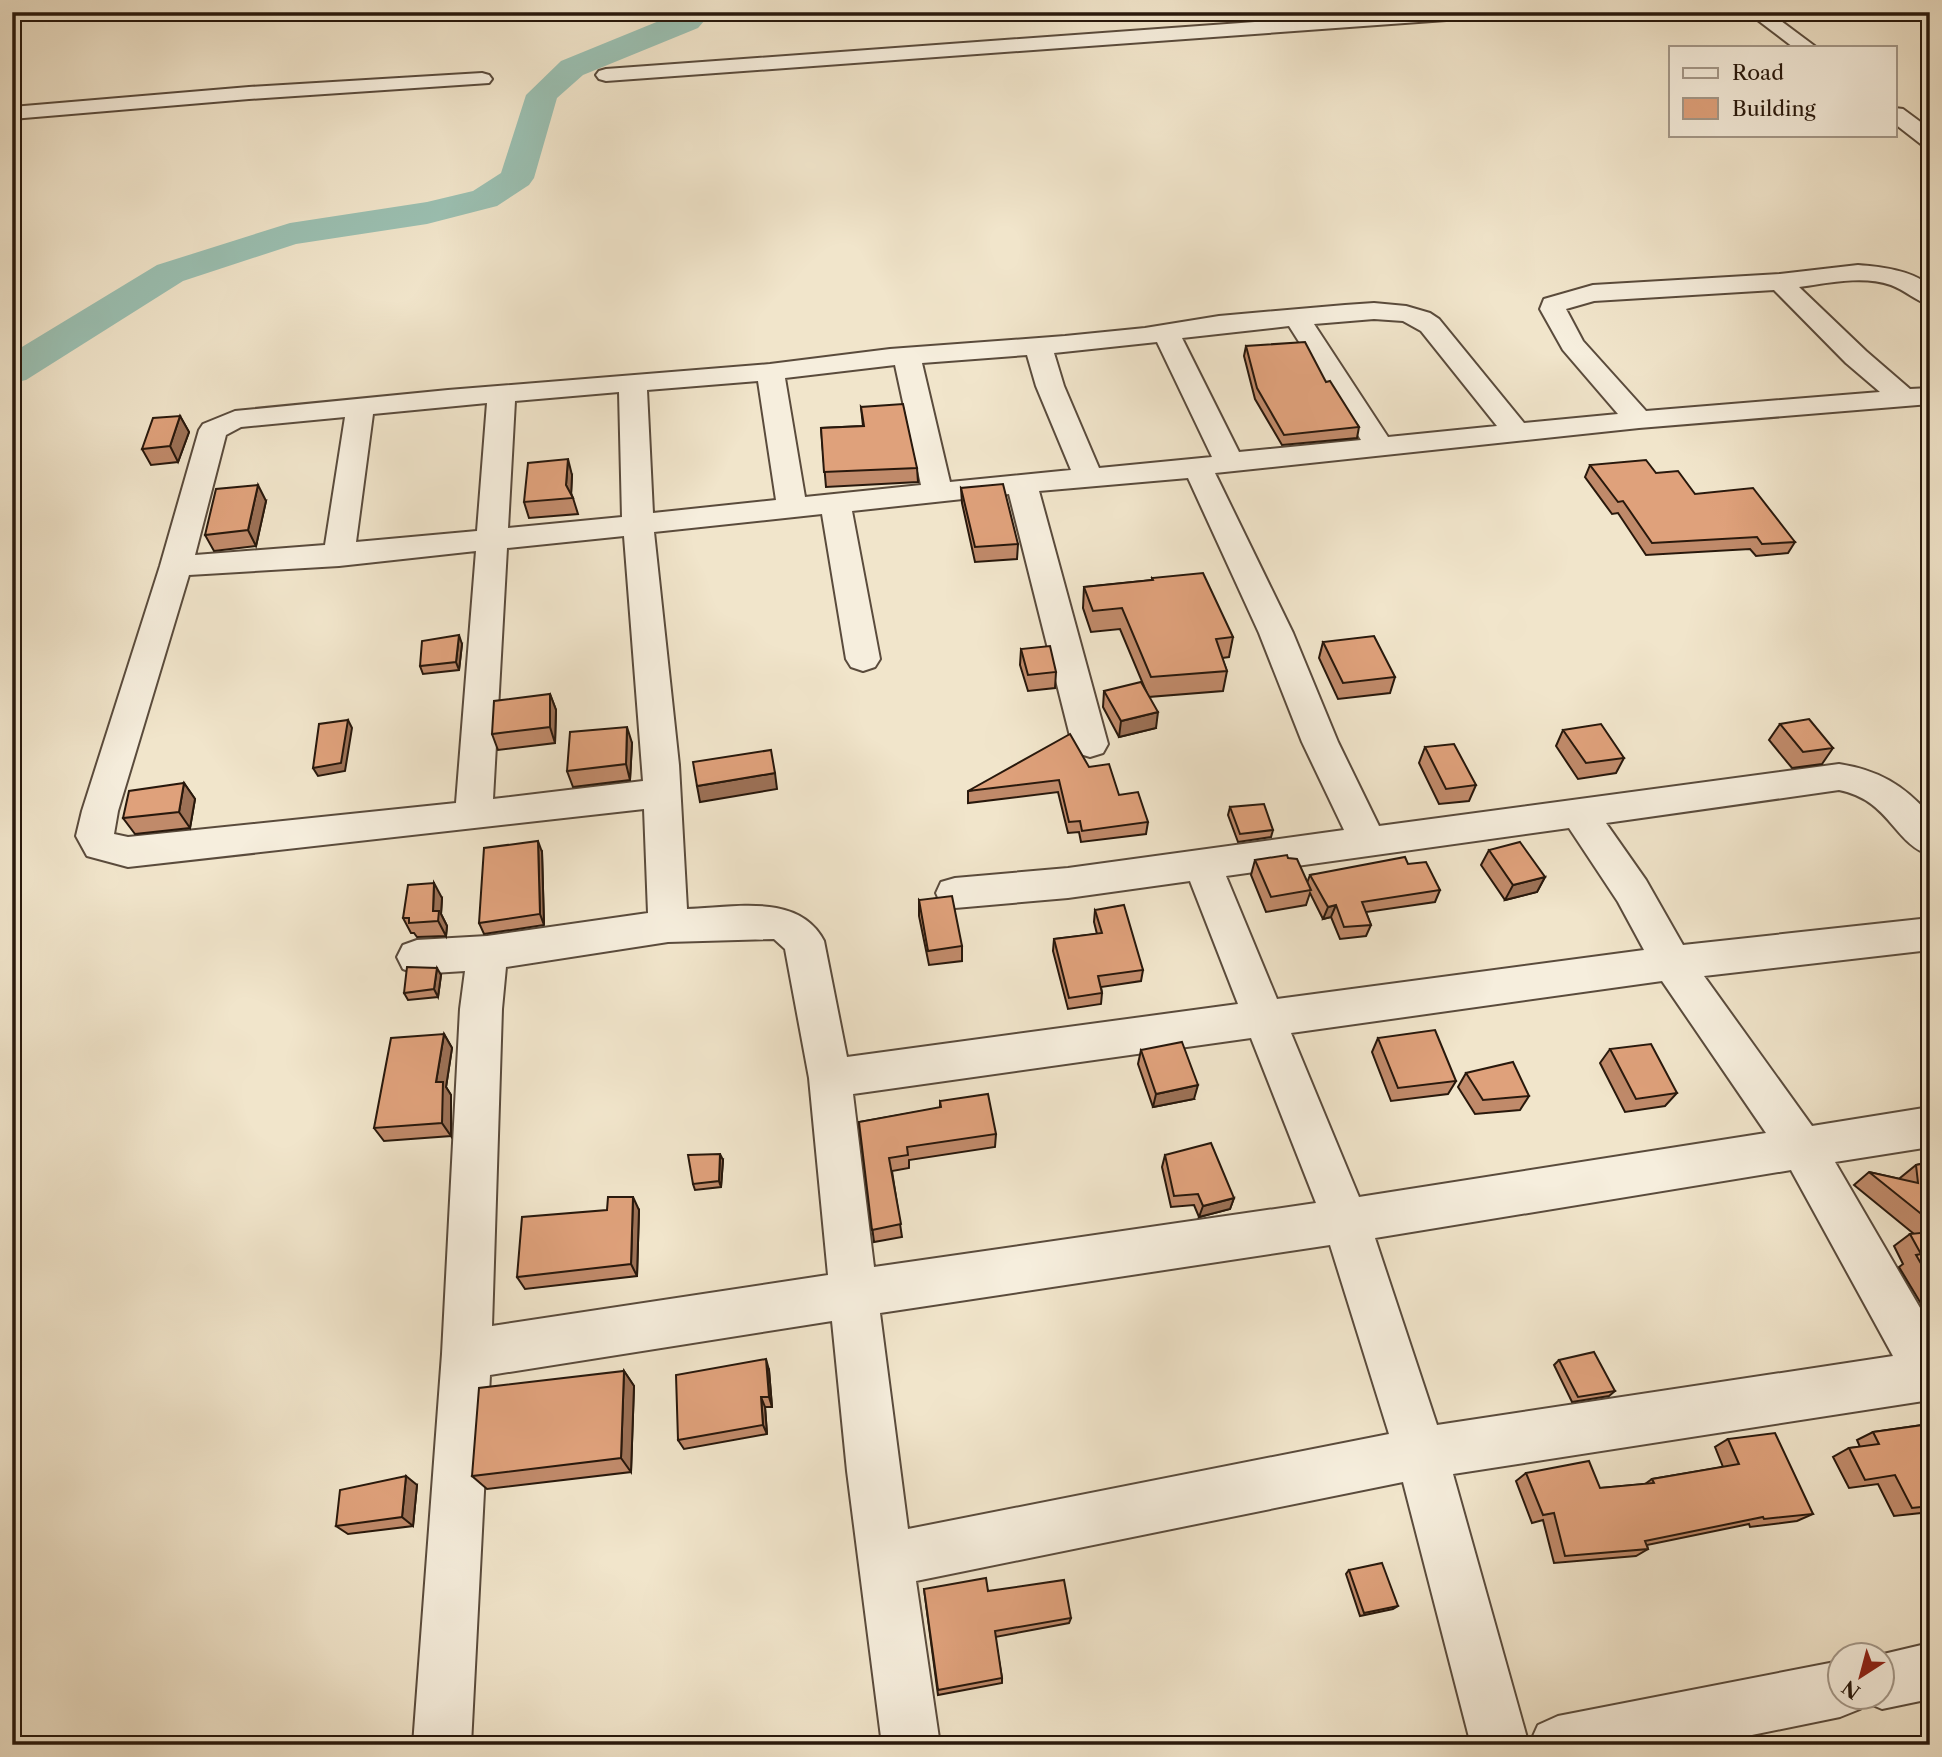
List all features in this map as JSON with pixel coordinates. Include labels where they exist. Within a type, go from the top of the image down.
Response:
[{"type":"street","points":[[606,75],[1475,12]]},
{"type":"street","points":[[1756,12],[1805,46]]},
{"type":"street","points":[[12,113],[249,93],[482,79]]},
{"type":"street","points":[[1896,115],[1930,140]]},
{"type":"street","points":[[1639,420],[1572,344],[1553,309],[1553,304],[1593,293],[1884,273],[1905,278],[1930,297]]},
{"type":"street","points":[[1780,282],[1840,341],[1917,397]]},
{"type":"street","points":[[662,793],[128,852],[100,846],[95,836],[100,811],[176,566],[213,430],[235,419],[770,372],[908,356],[1166,333],[1208,325],[1374,311],[1421,319],[1430,326],[1517,433]]},
{"type":"street","points":[[1297,318],[1379,446]]},
{"type":"street","points":[[1166,333],[1276,633],[1320,742],[1367,840]]},
{"type":"street","points":[[1038,344],[1053,392],[1083,459],[1087,477]]},
{"type":"street","points":[[908,356],[937,492]]},
{"type":"street","points":[[770,372],[792,509]]},
{"type":"street","points":[[633,384],[638,525],[662,793],[668,926]]},
{"type":"street","points":[[474,815],[502,394]]},
{"type":"street","points":[[176,566],[340,556],[1379,446],[1639,420],[1917,397]]},
{"type":"street","points":[[340,556],[360,407]]},
{"type":"street","points":[[1021,485],[1090,744]]},
{"type":"street","points":[[835,503],[863,659]]},
{"type":"street","points":[[955,893],[1068,883],[1367,840],[1839,778],[1856,779],[1874,785],[1889,795],[1930,841]]},
{"type":"street","points":[[886,1560],[1421,1454],[1930,1374],[1803,1149],[1672,963],[1632,891],[1579,814]]},
{"type":"street","points":[[1202,864],[1346,1222],[1421,1454],[1500,1745]]},
{"type":"street","points":[[417,957],[487,953],[668,926],[778,923],[797,934],[804,942],[830,1078],[879,1520],[911,1745]]},
{"type":"street","points":[[830,1078],[1672,963],[1930,934]]},
{"type":"street","points":[[442,1745],[467,1354],[481,1009],[487,953]]},
{"type":"street","points":[[467,1354],[1346,1222],[1930,1127]]},
{"type":"street","points":[[1896,1678],[1930,1671]]},
{"type":"street","points":[[1558,1745],[1826,1692]]},
{"type":"building","points":[[1305,342],[1326,382],[1330,381],[1359,427],[1284,435],[1257,388],[1246,346]]},
{"type":"building","points":[[903,404],[917,468],[824,472],[821,428],[864,426],[861,407]]},
{"type":"building","points":[[180,416],[170,446],[142,449],[153,418]]},
{"type":"building","points":[[568,459],[566,485],[573,498],[524,502],[528,463]]},
{"type":"building","points":[[1646,460],[1656,473],[1678,471],[1695,494],[1753,488],[1795,542],[1762,544],[1757,537],[1652,543],[1623,501],[1618,502],[1590,465]]},
{"type":"building","points":[[1003,484],[1018,544],[975,547],[961,488]]},
{"type":"building","points":[[258,485],[248,530],[205,535],[216,489]]},
{"type":"building","points":[[1203,573],[1233,637],[1216,639],[1227,671],[1151,677],[1122,608],[1093,611],[1084,587],[1153,580],[1152,578]]},
{"type":"building","points":[[459,635],[456,662],[420,666],[422,641]]},
{"type":"building","points":[[1374,636],[1395,677],[1343,683],[1323,642]]},
{"type":"building","points":[[1050,646],[1056,672],[1028,675],[1021,649]]},
{"type":"building","points":[[1141,682],[1158,712],[1121,721],[1104,691]]},
{"type":"building","points":[[550,694],[550,727],[492,734],[494,701]]},
{"type":"building","points":[[1809,719],[1833,748],[1803,752],[1780,724]]},
{"type":"building","points":[[348,720],[341,763],[313,768],[319,724]]},
{"type":"building","points":[[1601,724],[1624,758],[1586,763],[1563,730]]},
{"type":"building","points":[[627,727],[626,764],[567,771],[570,732]]},
{"type":"building","points":[[1070,734],[1089,767],[1109,764],[1119,795],[1138,792],[1148,822],[1082,831],[1080,821],[1069,822],[1059,780],[968,791]]},
{"type":"building","points":[[1454,744],[1476,785],[1446,789],[1425,747]]},
{"type":"building","points":[[771,750],[775,773],[697,786],[693,762]]},
{"type":"building","points":[[184,783],[179,812],[123,818],[129,791]]},
{"type":"building","points":[[1264,804],[1273,830],[1240,834],[1230,807]]},
{"type":"building","points":[[538,841],[540,914],[479,923],[484,848]]},
{"type":"building","points":[[1520,842],[1545,877],[1513,885],[1489,850]]},
{"type":"building","points":[[1287,855],[1288,858],[1297,859],[1311,890],[1271,897],[1255,860]]},
{"type":"building","points":[[1405,857],[1408,864],[1426,862],[1440,890],[1362,902],[1371,925],[1344,927],[1336,905],[1328,907],[1310,875]]},
{"type":"building","points":[[434,883],[433,911],[439,911],[438,921],[409,923],[409,918],[403,918],[408,885]]},
{"type":"building","points":[[952,896],[962,946],[928,951],[919,900]]},
{"type":"building","points":[[1124,905],[1143,970],[1098,976],[1102,993],[1069,998],[1054,939],[1102,933],[1095,910]]},
{"type":"building","points":[[407,967],[437,968],[434,989],[404,993]]},
{"type":"building","points":[[1435,1030],[1456,1081],[1398,1088],[1378,1038]]},
{"type":"building","points":[[444,1034],[436,1082],[443,1082],[442,1123],[374,1128],[391,1038]]},
{"type":"building","points":[[1182,1042],[1198,1085],[1156,1094],[1141,1050]]},
{"type":"building","points":[[1651,1044],[1677,1093],[1636,1099],[1610,1049]]},
{"type":"building","points":[[1513,1062],[1529,1096],[1483,1100],[1466,1073]]},
{"type":"building","points":[[988,1094],[996,1134],[907,1147],[908,1155],[889,1158],[901,1224],[872,1230],[859,1122],[941,1107],[940,1101]]},
{"type":"building","points":[[1211,1143],[1234,1198],[1203,1206],[1198,1194],[1174,1196],[1165,1155]]},
{"type":"building","points":[[720,1154],[719,1181],[693,1184],[688,1155]]},
{"type":"building","points":[[1930,1162],[1930,1221],[1869,1172],[1918,1183],[1916,1165]]},
{"type":"building","points":[[608,1197],[633,1197],[631,1264],[517,1277],[522,1217],[607,1210]]},
{"type":"building","points":[[1930,1232],[1930,1279],[1916,1255],[1921,1254],[1910,1234]]},
{"type":"building","points":[[1594,1352],[1615,1391],[1578,1397],[1559,1360]]},
{"type":"building","points":[[766,1359],[769,1397],[761,1397],[763,1425],[678,1440],[676,1375]]},
{"type":"building","points":[[624,1371],[621,1458],[472,1476],[479,1388]]},
{"type":"building","points":[[1930,1424],[1930,1506],[1912,1508],[1895,1475],[1865,1480],[1849,1448],[1879,1444],[1873,1432]]},
{"type":"building","points":[[1775,1433],[1813,1514],[1763,1517],[1645,1541],[1648,1549],[1565,1556],[1554,1513],[1543,1515],[1526,1473],[1589,1461],[1600,1488],[1654,1483],[1652,1479],[1739,1464],[1728,1439]]},
{"type":"building","points":[[406,1476],[402,1517],[336,1526],[340,1490]]},
{"type":"building","points":[[1382,1563],[1398,1606],[1364,1613],[1349,1570]]},
{"type":"building","points":[[986,1578],[988,1591],[1064,1580],[1071,1618],[995,1631],[1002,1678],[938,1690],[924,1589]]},
{"type":"waterway","points":[[12,371],[170,273],[290,234],[427,213],[485,199],[517,178],[542,95],[572,68],[688,22],[698,12]]}]
